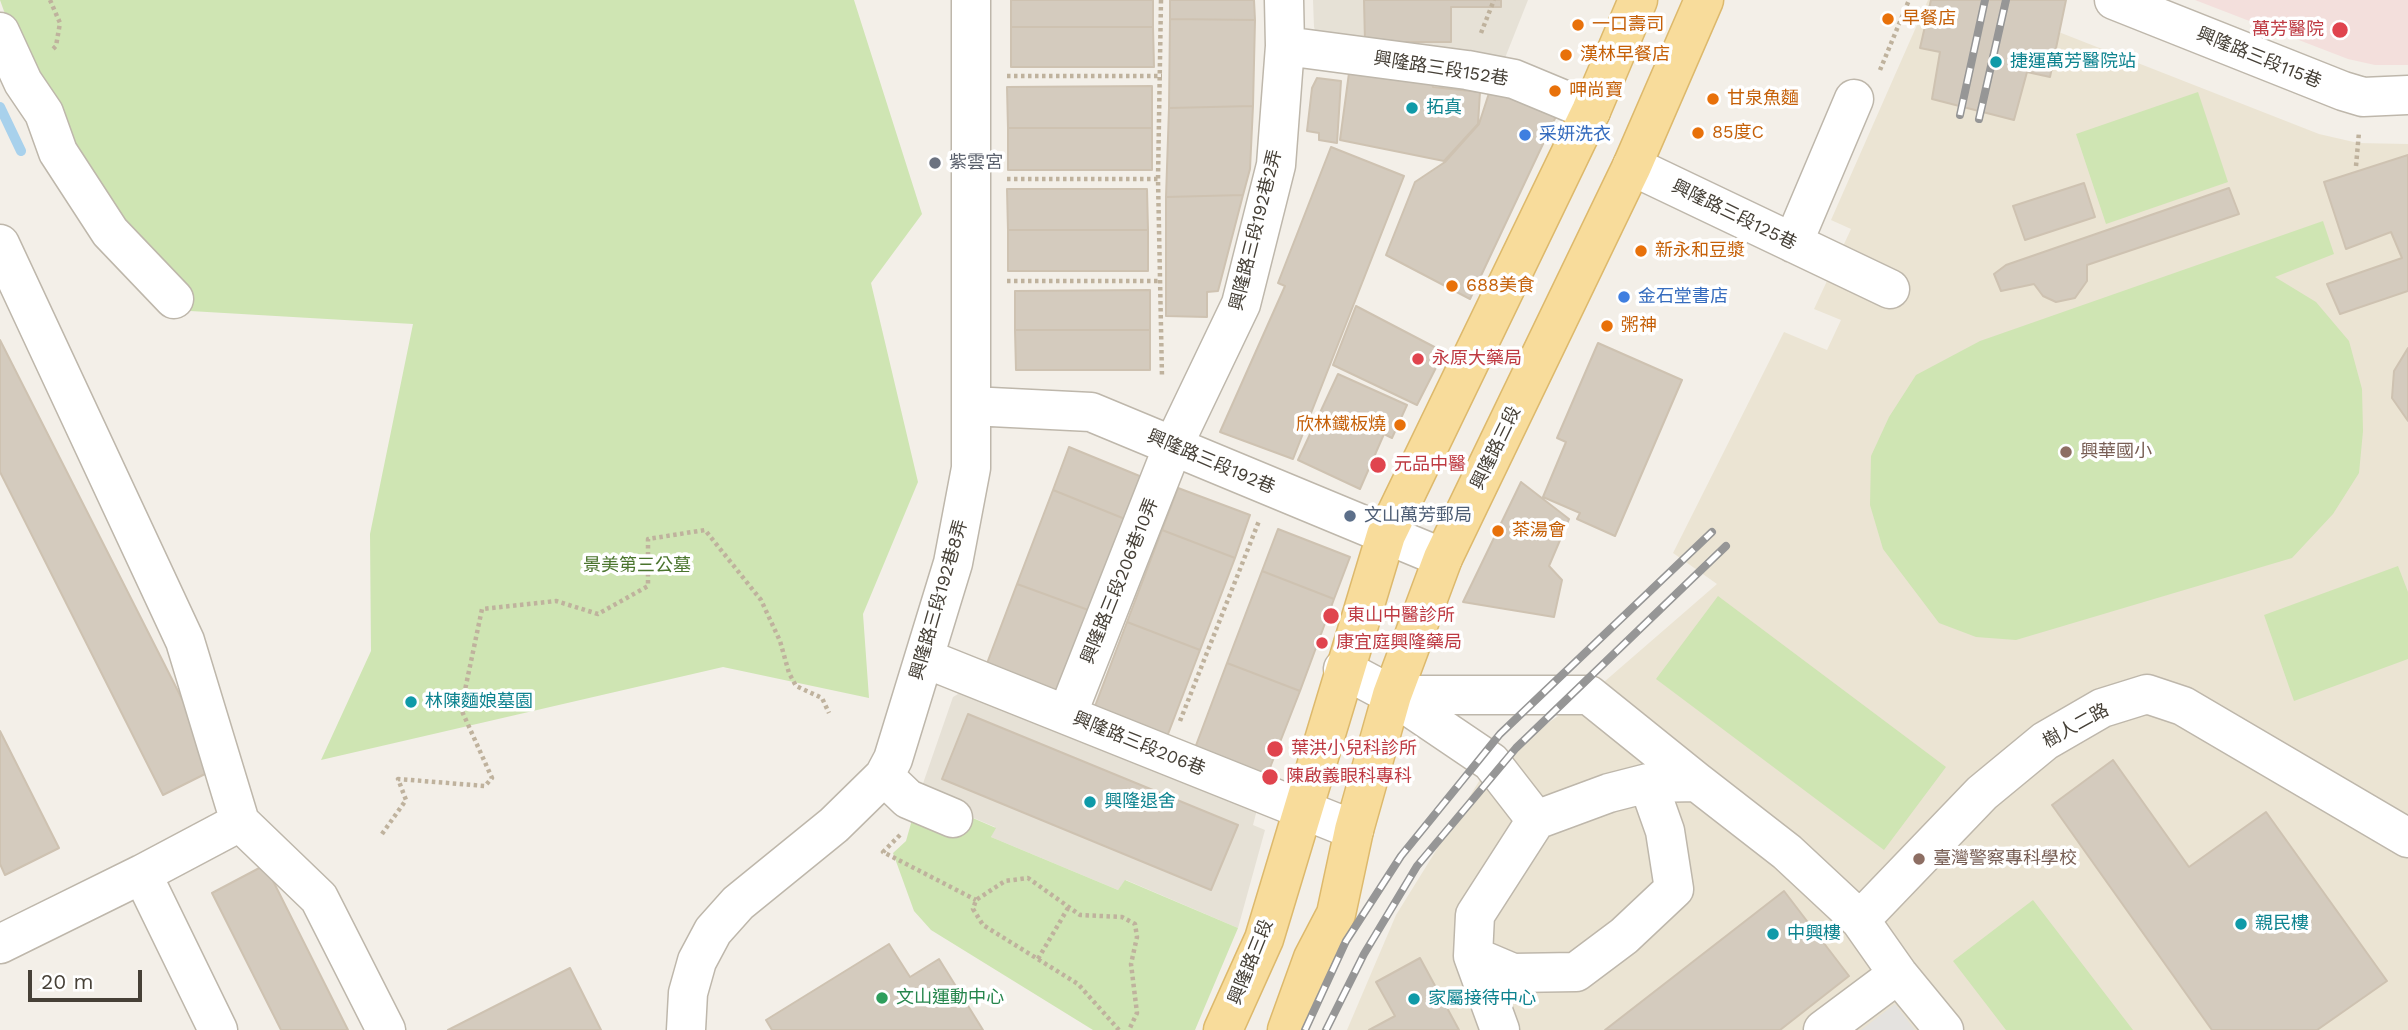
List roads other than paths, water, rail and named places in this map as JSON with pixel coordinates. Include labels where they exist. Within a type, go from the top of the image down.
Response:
[{"type":"main road","name":"興隆路三段","points":[[1223,1030],[1264,939],[1343,669],[1386,535],[1591,111],[1638,0]]},
{"type":"main road","name":"興隆路三段","points":[[1287,1030],[1313,958],[1336,914],[1354,830],[1392,695],[1443,558],[1632,166],[1704,0]]},
{"type":"street","name":"興隆路三段192巷8弄","points":[[686,1030],[688,993],[697,961],[713,931],[738,903],[834,825],[896,787],[894,759],[963,520],[971,468],[971,0]]},
{"type":"street","name":"興隆路三段192巷2弄","points":[[1173,446],[1241,304],[1276,166],[1285,46],[1284,0]]},
{"type":"street","name":"興隆路三段115巷","points":[[2114,0],[2343,91],[2363,97],[2388,98],[2408,95]]},
{"type":"street","points":[[0,32],[23,82],[44,113],[58,152],[110,232],[174,299]]},
{"type":"street","name":"興隆路三段152巷","points":[[1285,46],[1467,70],[1514,79],[1591,111]]},
{"type":"street","points":[[1793,243],[1854,99]]},
{"type":"street","name":"興隆路三段125巷","points":[[1632,166],[1890,289]]},
{"type":"street","points":[[0,244],[185,641],[240,822],[319,898],[386,1030]]},
{"type":"street","name":"興隆路三段192巷","points":[[971,406],[1091,412],[1443,558]]},
{"type":"street","name":"興隆路三段206巷10弄","points":[[1067,715],[1173,446]]},
{"type":"street","name":"興隆路三段206巷","points":[[924,658],[1354,830]]},
{"type":"street","points":[[1343,669],[1392,695],[1491,762],[1536,820]]},
{"type":"street","name":"樹人二路","points":[[1860,920],[1982,793],[2045,741],[2102,708],[2147,694],[2183,706],[2408,838]]},
{"type":"street","points":[[1392,695],[1589,695],[1787,852],[1860,920],[1898,974],[1944,1030]]},
{"type":"street","points":[[1500,1030],[1473,956],[1475,915],[1536,820],[1609,793],[1648,783],[1698,782]]},
{"type":"street","points":[[1473,956],[1513,973],[1576,972],[1624,936],[1674,889],[1665,831],[1648,783]]},
{"type":"street","points":[[896,787],[953,818]]},
{"type":"street","points":[[0,944],[240,822]]},
{"type":"street","points":[[142,874],[218,1030]]},
{"type":"street","points":[[1823,1030],[1898,974]]},
{"type":"waterway","points":[[0,107],[21,151]]},
{"type":"railway","points":[[1960,115],[1985,0]]},
{"type":"railway","points":[[1979,119],[2006,0]]},
{"type":"railway","points":[[1305,1030],[1346,941],[1401,856],[1500,734],[1712,532]]},
{"type":"railway","points":[[1326,1030],[1364,954],[1417,866],[1516,748],[1726,546]]},
{"type":"place","name":"早餐店","points":[[1888,19]]},
{"type":"place","name":"一口壽司","points":[[1578,25]]},
{"type":"place","name":"萬芳醫院","points":[[2340,30]]},
{"type":"place","name":"漢林早餐店","points":[[1566,55]]},
{"type":"place","name":"捷運萬芳醫院站","points":[[1996,62]]},
{"type":"place","name":"呷尚寶","points":[[1555,91]]},
{"type":"place","name":"甘泉魚麵","points":[[1713,99]]},
{"type":"place","name":"拓真","points":[[1412,108]]},
{"type":"place","name":"85度C","points":[[1698,133]]},
{"type":"place","name":"采妍洗衣","points":[[1525,135]]},
{"type":"place","name":"紫雲宮","points":[[935,163]]},
{"type":"place","name":"新永和豆漿","points":[[1641,251]]},
{"type":"place","name":"688美食","points":[[1452,286]]},
{"type":"place","name":"金石堂書店","points":[[1624,297]]},
{"type":"place","name":"粥神","points":[[1607,326]]},
{"type":"place","name":"永原大藥局","points":[[1418,359]]},
{"type":"place","name":"欣林鐵板燒","points":[[1400,425]]},
{"type":"place","name":"興華國小","points":[[2066,452]]},
{"type":"place","name":"元品中醫","points":[[1378,465]]},
{"type":"place","name":"文山萬芳郵局","points":[[1350,516]]},
{"type":"place","name":"茶湯會","points":[[1498,531]]},
{"type":"place","name":"東山中醫診所","points":[[1331,616]]},
{"type":"place","name":"康宜庭興隆藥局","points":[[1322,643]]},
{"type":"place","name":"林陳麵娘墓園","points":[[411,702]]},
{"type":"place","name":"葉洪小兒科診所","points":[[1275,749]]},
{"type":"place","name":"陳啟義眼科專科","points":[[1270,777]]},
{"type":"place","name":"興隆退舍","points":[[1090,802]]},
{"type":"place","name":"臺灣警察專科學校","points":[[1919,859]]},
{"type":"place","name":"親民樓","points":[[2241,924]]},
{"type":"place","name":"中興樓","points":[[1773,934]]},
{"type":"place","name":"文山運動中心","points":[[882,998]]},
{"type":"place","name":"家屬接待中心","points":[[1414,999]]},
{"type":"park label","name":"景美第三公墓","points":[[637,566]]}]
